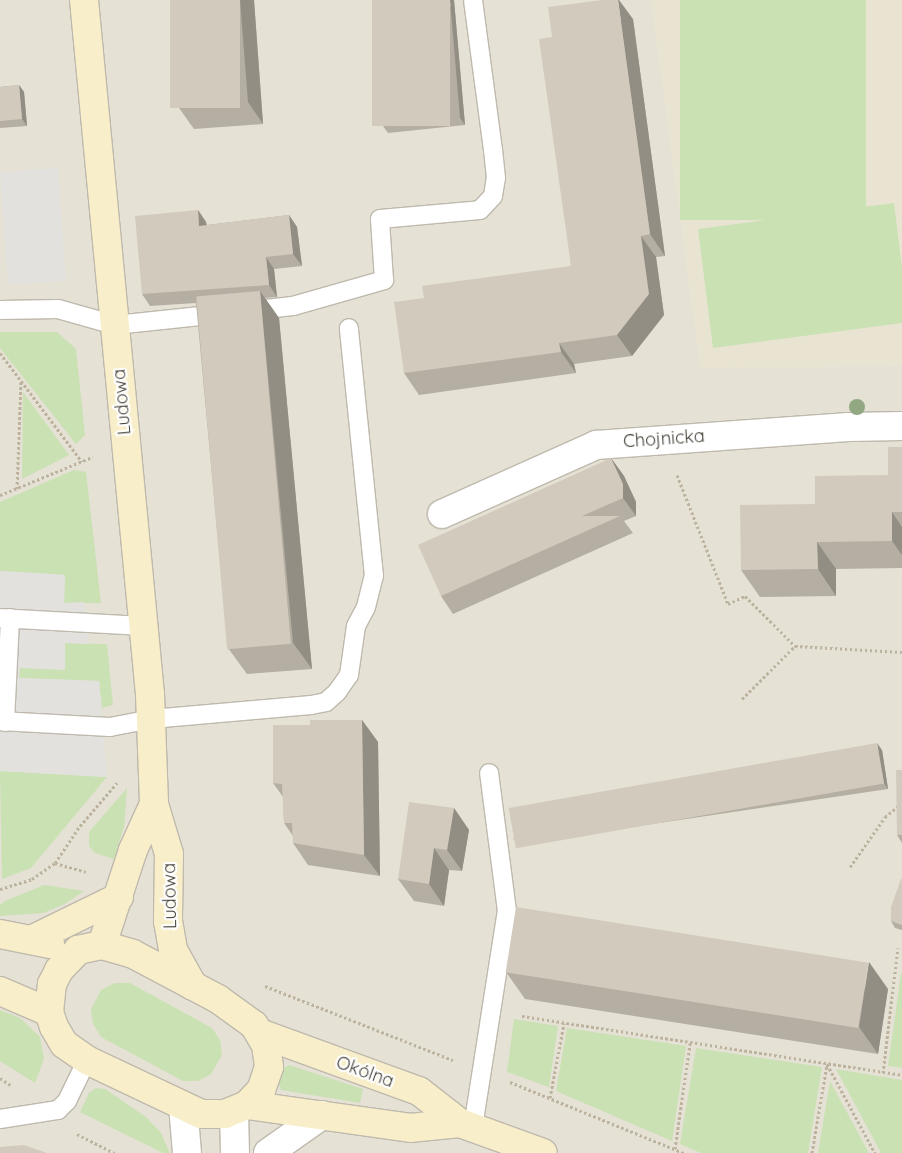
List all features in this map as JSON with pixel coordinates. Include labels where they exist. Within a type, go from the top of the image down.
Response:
[{"type":"street","name":"Ludowa","points":[[84,0],[143,626],[151,719],[154,804],[170,854],[168,921],[173,950],[193,986]]},
{"type":"street","name":"Chojnicka","points":[[442,514],[596,445],[902,426]]},
{"type":"street","name":"Ludowa","points":[[90,947],[119,897],[133,850],[154,804]]},
{"type":"street","points":[[31,940],[119,897]]},
{"type":"street","points":[[0,934],[133,954],[242,1015],[262,1034],[268,1054],[269,1067],[261,1090],[241,1108],[235,1153]]},
{"type":"street","points":[[0,990],[49,1012],[52,984],[67,960],[90,947]]},
{"type":"street","name":"Okólna","points":[[49,1012],[54,1027],[64,1044],[87,1060],[201,1114],[241,1108],[322,1116],[410,1128],[466,1125]]},
{"type":"street","name":"Okólna","points":[[262,1034],[420,1091],[466,1125],[543,1153]]},
{"type":"street","points":[[183,1106],[188,1153]]},
{"type":"street","points":[[268,1153],[322,1116]]},
{"type":"lane","points":[[0,310],[58,309],[115,324],[293,306],[384,280],[380,219],[480,210],[493,196],[496,178],[473,0]]},
{"type":"lane","points":[[143,626],[5,618],[3,722],[110,727],[151,719],[311,705],[326,702],[349,675],[356,626],[366,606],[374,576],[349,328]]},
{"type":"lane","points":[[466,1125],[507,911],[489,773]]},
{"type":"lane","points":[[0,1119],[58,1110],[67,1101],[87,1060]]},
{"type":"path","points":[[0,353],[82,462]]},
{"type":"path","points":[[17,489],[21,381]]},
{"type":"path","points":[[671,439],[670,458],[728,604],[745,596],[795,646],[902,652]]},
{"type":"path","points":[[0,495],[96,456]]},
{"type":"path","points":[[742,699],[795,646]]},
{"type":"path","points":[[850,867],[885,817],[902,803]]},
{"type":"path","points":[[0,889],[32,878],[55,863],[95,875]]},
{"type":"path","points":[[883,1072],[898,948]]},
{"type":"path","points":[[258,984],[459,1063]]},
{"type":"path","points":[[520,1016],[902,1075]]},
{"type":"path","points":[[550,1098],[564,1023]]},
{"type":"path","points":[[675,1149],[690,1043]]},
{"type":"path","points":[[812,1153],[827,1064]]},
{"type":"path","points":[[827,1064],[876,1153]]},
{"type":"path","points":[[504,1080],[684,1153]]},
{"type":"path","points":[[68,1129],[114,1153]]},
{"type":"shaded area","points":[[0,0],[902,0],[902,1153],[0,1153]]},
{"type":"shaded area","points":[[651,0],[902,0],[902,366],[700,368]]},
{"type":"shaded area","points":[[58,168],[66,281],[8,285],[0,172]]},
{"type":"shaded area","points":[[0,571],[65,575],[64,603],[84,602],[89,644],[65,643],[65,670],[20,668],[19,678],[99,681],[107,777],[0,771]]},
{"type":"green space","points":[[680,0],[866,0],[866,220],[680,220]]},
{"type":"green space","points":[[894,203],[902,268],[902,323],[713,348],[698,229]]},
{"type":"green space","points":[[0,332],[57,332],[76,349],[85,435],[76,444],[0,348]]},
{"type":"green space","points":[[23,392],[69,455],[22,479]]},
{"type":"green space","points":[[74,470],[86,472],[101,603],[64,603],[65,575],[0,571],[0,502]]},
{"type":"green space","points":[[65,643],[107,644],[113,705],[102,708],[99,681],[19,678],[19,668]]},
{"type":"green space","points":[[0,771],[107,777],[31,868],[2,879]]},
{"type":"green space","points":[[127,788],[124,827],[114,859],[95,853],[89,846],[89,832]]},
{"type":"green space","points":[[44,885],[84,891],[63,905],[43,913],[0,916],[0,905],[5,901]]},
{"type":"green space","points":[[902,973],[902,1068],[888,1066]]},
{"type":"green space","points":[[115,983],[130,983],[212,1028],[220,1040],[222,1055],[211,1074],[198,1081],[183,1081],[101,1037],[93,1024],[91,1009],[101,990]]},
{"type":"green space","points":[[0,1010],[20,1018],[40,1037],[44,1059],[35,1083],[0,1061]]},
{"type":"green space","points":[[514,1019],[558,1026],[549,1087],[507,1072]]},
{"type":"green space","points":[[567,1028],[686,1046],[672,1141],[556,1091]]},
{"type":"green space","points":[[696,1048],[822,1067],[808,1153],[701,1153],[680,1144]]},
{"type":"green space","points":[[289,1065],[363,1089],[360,1103],[281,1090],[279,1084],[282,1069]]},
{"type":"green space","points":[[836,1069],[902,1080],[902,1153],[881,1153]]},
{"type":"green space","points":[[830,1081],[869,1153],[818,1153]]},
{"type":"green space","points":[[96,1088],[105,1089],[146,1117],[161,1133],[170,1153],[163,1153],[80,1112],[89,1093]]},
{"type":"building","points":[[170,0],[240,0],[240,108],[170,108]]},
{"type":"building","points":[[372,0],[450,0],[450,126],[372,126]]},
{"type":"building","points":[[602,0],[618,0],[650,234],[641,236],[649,294],[617,335],[559,343],[561,352],[404,373],[394,302],[424,298],[422,286],[571,266],[539,39],[552,37],[548,7]]},
{"type":"building","points":[[19,85],[22,119],[0,121],[0,87]]},
{"type":"building","points":[[198,210],[199,226],[289,215],[293,254],[266,257],[269,285],[142,294],[135,216]]},
{"type":"building","points":[[260,291],[291,644],[227,649],[196,297]]},
{"type":"building","points":[[888,447],[902,447],[902,512],[892,512],[892,541],[817,542],[818,569],[741,570],[740,505],[815,504],[815,476],[888,475]]},
{"type":"building","points":[[611,458],[623,484],[623,498],[582,516],[620,516],[441,596],[418,545]]},
{"type":"building","points":[[310,720],[362,720],[364,855],[293,843],[292,823],[284,823],[282,784],[273,783],[273,725],[310,725]]},
{"type":"building","points":[[877,743],[884,783],[516,848],[509,808]]},
{"type":"building","points":[[896,770],[902,770],[902,835],[897,835]]},
{"type":"building","points":[[409,802],[454,808],[447,850],[434,848],[429,884],[398,879]]},
{"type":"building","points":[[901,879],[902,925],[891,921],[891,907]]},
{"type":"building","points":[[516,907],[869,963],[858,1028],[506,972]]},
{"type":"building","points":[[24,1145],[47,1153],[0,1153],[0,1147]]}]
